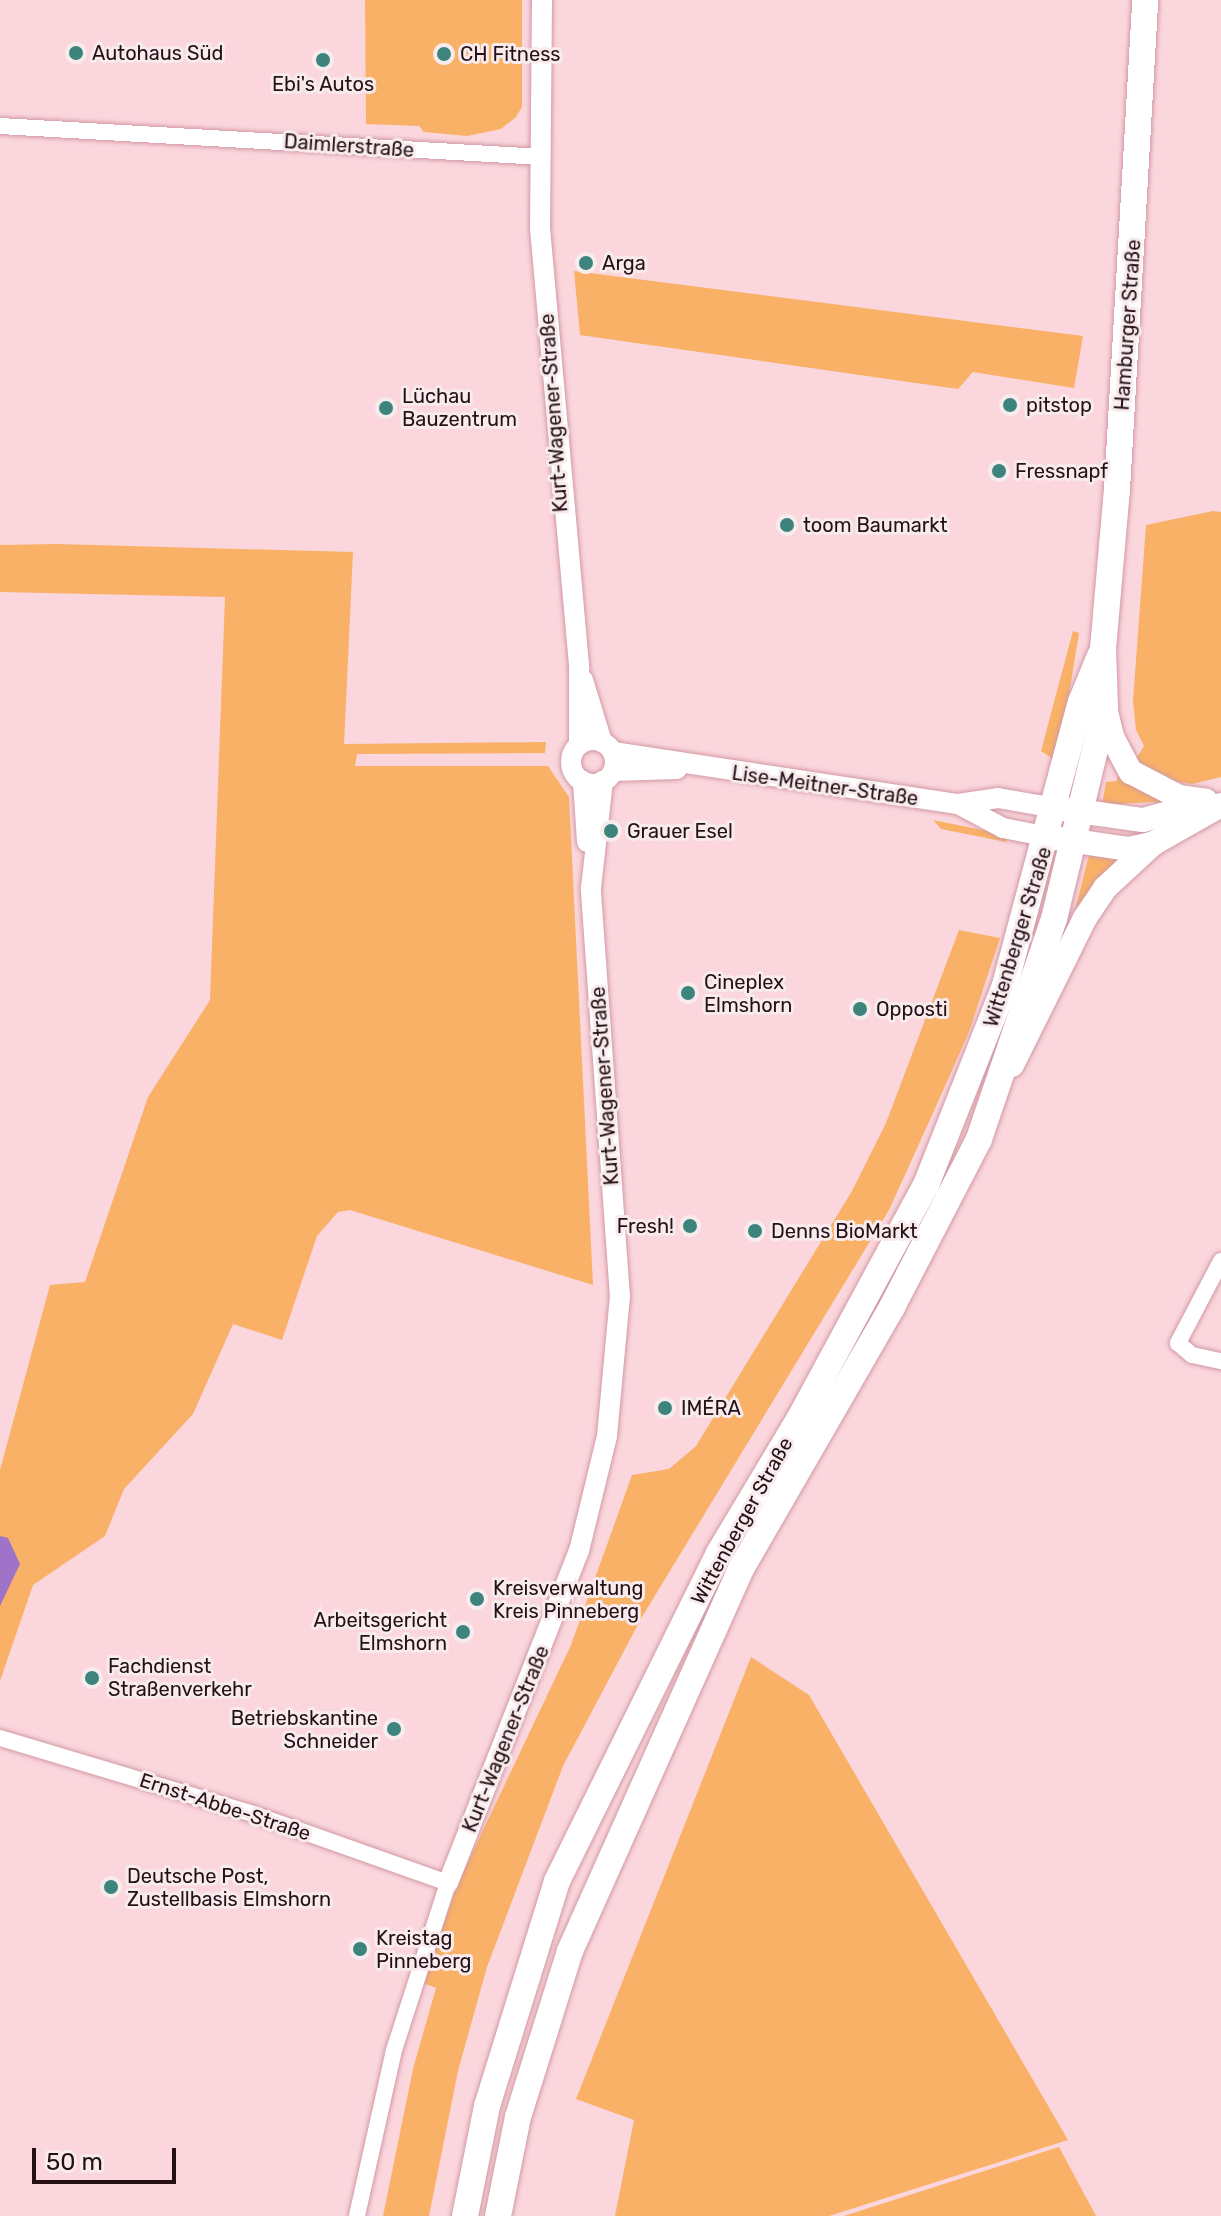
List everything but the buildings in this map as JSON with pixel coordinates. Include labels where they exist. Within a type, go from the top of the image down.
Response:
[{"type":"main road","name":"Hamburger Straße","points":[[1068,811],[1105,708],[1103,649],[1120,447],[1145,0]]},
{"type":"main road","name":"Hamburger Straße","points":[[1068,811],[1081,702],[1103,649]]},
{"type":"main road","points":[[1105,708],[1112,737],[1131,772],[1179,797],[1217,800]]},
{"type":"main road","points":[[1068,811],[1143,820],[1217,800]]},
{"type":"main road","name":"Wittenberger Straße","points":[[1062,840],[1118,849],[1154,843],[1217,800]]},
{"type":"main road","name":"Wittenberger Straße","points":[[498,2216],[518,2117],[570,1951],[652,1763],[742,1567],[946,1208],[999,1088],[1068,811]]},
{"type":"main road","name":"Wittenberger Straße","points":[[465,2216],[487,2106],[557,1881],[719,1553],[801,1416],[926,1185],[1062,840]]},
{"type":"main road","points":[[999,1088],[1085,918],[1105,888],[1154,843]]},
{"type":"street","points":[[542,0],[542,157]]},
{"type":"street","name":"Daimlerstraße","points":[[0,126],[542,157]]},
{"type":"street","name":"Kurt-Wagener-Straße","points":[[542,157],[541,248],[579,669],[579,745],[572,764],[603,765]]},
{"type":"street","name":"Kurt-Wagener-Straße","points":[[357,2216],[394,2050],[448,1883],[579,1551],[607,1436],[620,1297],[591,874],[603,765],[579,669]]},
{"type":"street","points":[[579,745],[603,765]]},
{"type":"street","name":"Lise-Meitner-Straße","points":[[603,765],[693,767],[958,804],[998,798],[1068,811]]},
{"type":"street","name":"Lise-Meitner-Straße","points":[[958,804],[1003,828],[1062,840]]},
{"type":"street","points":[[1221,1261],[1178,1343],[1192,1355],[1221,1361]]},
{"type":"street","name":"Ernst-Abbe-Straße","points":[[0,1738],[256,1815],[448,1883]]},
{"type":"shaded area","name":"CH Fitness","points":[[365,0],[522,0],[522,107],[516,117],[501,129],[467,136],[424,132],[419,126],[366,124]]},
{"type":"shaded area","points":[[574,271],[1083,336],[1074,388],[973,372],[958,389],[580,335]]},
{"type":"shaded area","points":[[1221,512],[1221,777],[1192,784],[1160,779],[1136,759],[1144,746],[1136,730],[1133,701],[1146,525]]},
{"type":"shaded area","points":[[0,545],[353,552],[344,744],[546,742],[545,753],[357,754],[355,766],[548,766],[569,797],[593,1285],[350,1210],[338,1212],[317,1236],[282,1340],[233,1324],[193,1414],[124,1489],[105,1536],[33,1585],[0,1681],[0,1470],[50,1285],[85,1282],[148,1097],[210,1000],[225,597],[0,592]]},
{"type":"shaded area","points":[[1073,631],[1079,633],[1058,762],[1041,751]]},
{"type":"shaded area","points":[[1120,765],[1170,801],[1102,805],[1106,782],[1117,781]]},
{"type":"shaded area","points":[[933,820],[1007,835],[1006,842],[941,829]]},
{"type":"shaded area","points":[[1090,851],[1124,859],[1074,914]]},
{"type":"shaded area","points":[[959,930],[1000,938],[969,1032],[933,1113],[889,1210],[642,1617],[563,1766],[487,1967],[458,2071],[429,2216],[383,2216],[413,2069],[436,1988],[423,1983],[458,1883],[571,1645],[632,1475],[669,1469],[696,1446],[852,1191],[886,1123]]},
{"type":"shaded area","points":[[0,1536],[8,1538],[20,1564],[0,1606]]},
{"type":"shaded area","points":[[751,1657],[809,1695],[1068,2140],[829,2216],[615,2216],[634,2120],[576,2099]]},
{"type":"shaded area","points":[[1059,2147],[1096,2216],[844,2216]]},
{"type":"place","name":"Autohaus Süd","points":[[76,53]]},
{"type":"place","name":"CH Fitness","points":[[444,54]]},
{"type":"place","name":"Ebi's Autos","points":[[323,60]]},
{"type":"place","name":"Arga","points":[[586,263]]},
{"type":"place","name":"pitstop","points":[[1010,405]]},
{"type":"place","name":"Lüchau Bauzentrum","points":[[386,408]]},
{"type":"place","name":"Fressnapf","points":[[999,471]]},
{"type":"place","name":"toom Baumarkt","points":[[787,525]]},
{"type":"place","name":"Grauer Esel","points":[[611,831]]},
{"type":"place","name":"Cineplex Elmshorn","points":[[688,993]]},
{"type":"place","name":"Opposti","points":[[860,1009]]},
{"type":"place","name":"Fresh!","points":[[690,1226]]},
{"type":"place","name":"Denns BioMarkt","points":[[755,1231]]},
{"type":"place","name":"IMÉRA","points":[[665,1408]]},
{"type":"place","name":"Kreisverwaltung Kreis Pinneberg","points":[[477,1599]]},
{"type":"place","name":"Arbeitsgericht Elmshorn","points":[[463,1632]]},
{"type":"place","name":"Fachdienst Straßenverkehr","points":[[92,1678]]},
{"type":"place","name":"Betriebskantine Schneider","points":[[394,1729]]},
{"type":"place","name":"Deutsche Post, Zustellbasis Elmshorn","points":[[111,1887]]},
{"type":"place","name":"Kreistag Pinneberg","points":[[360,1949]]}]
